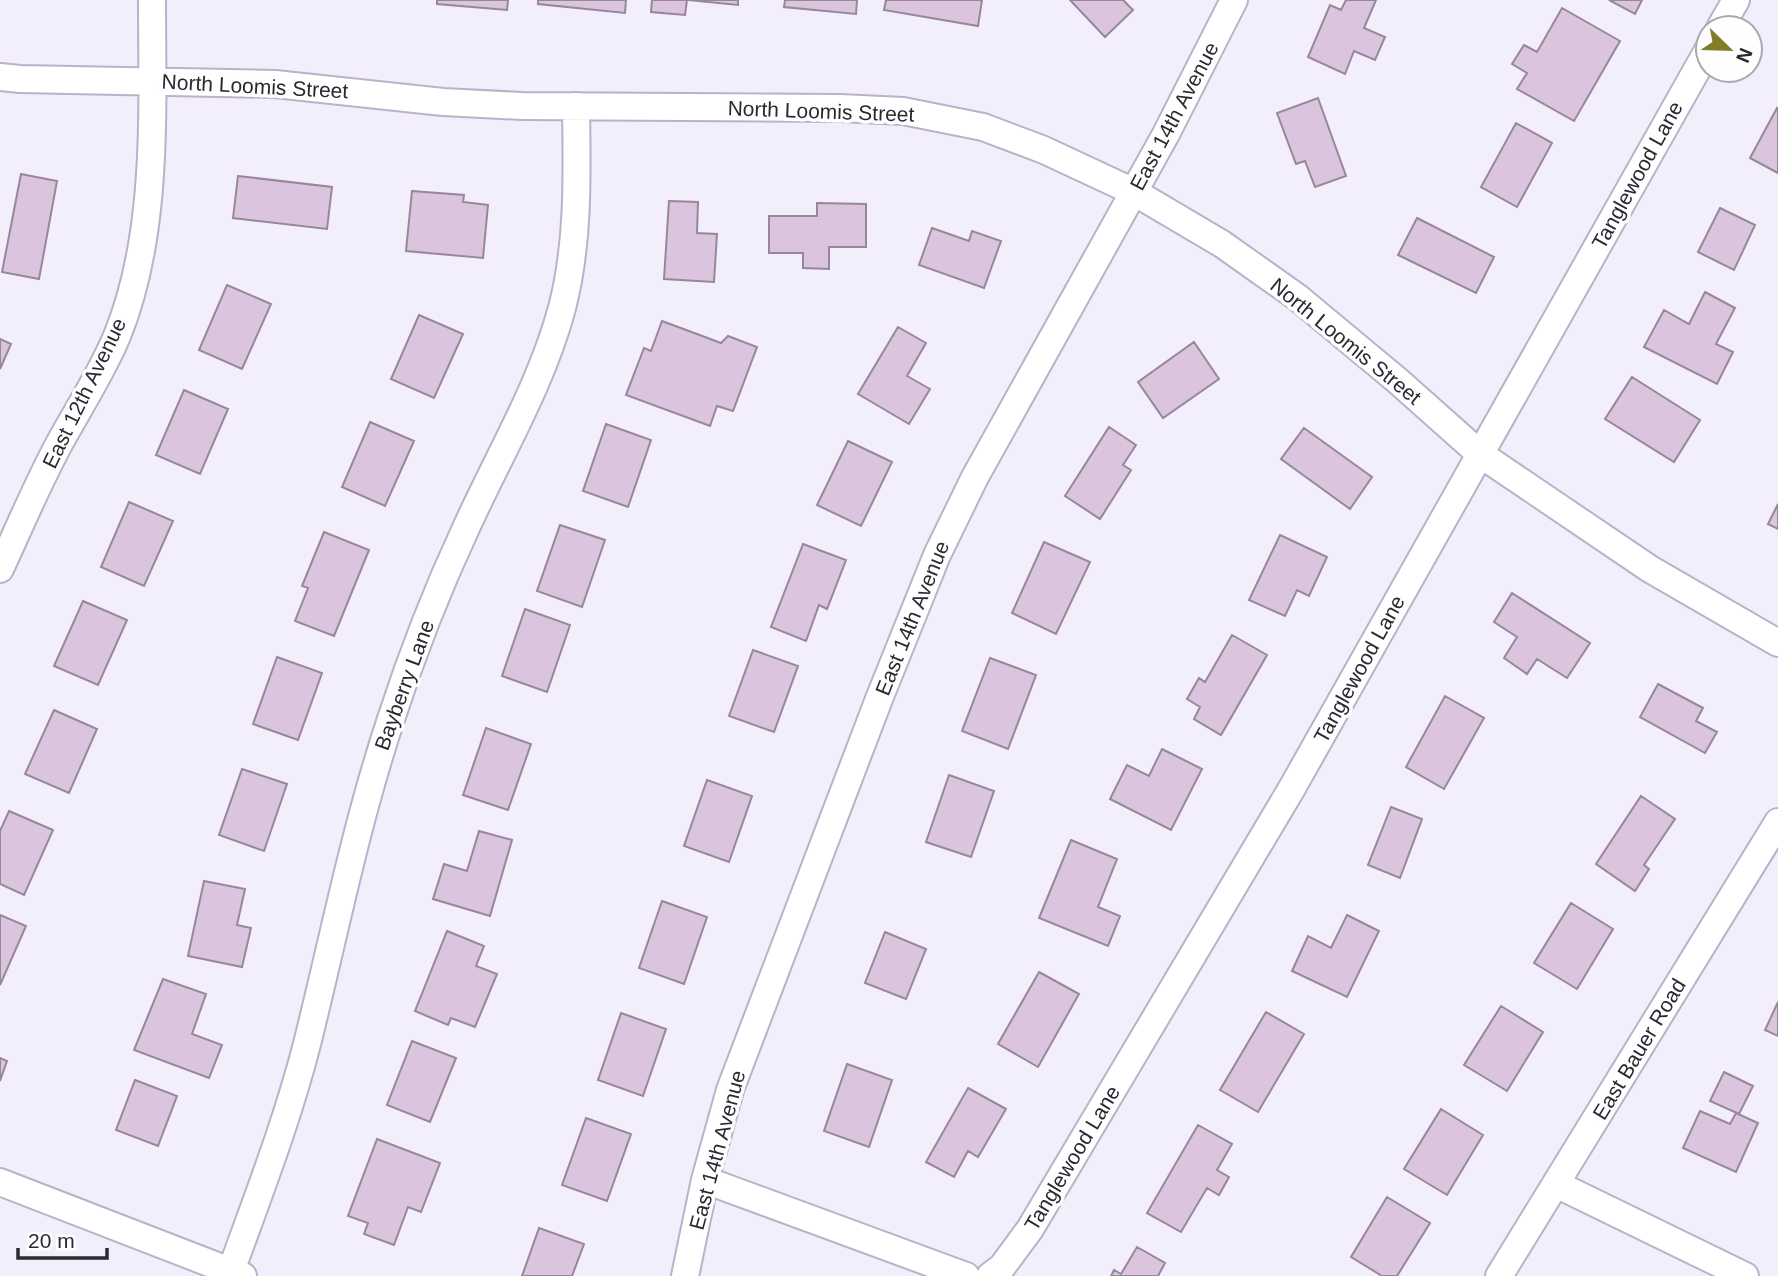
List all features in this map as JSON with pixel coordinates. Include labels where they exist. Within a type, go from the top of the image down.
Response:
[{"type":"street","name":"East 12th Avenue","points":[[0,569],[51,460],[116,338],[130,297],[140,257],[147,204],[152,0]]},
{"type":"street","name":"East 14th Avenue","points":[[685,1276],[705,1180],[730,1090],[874,712],[937,555],[975,477],[1134,192],[1234,0]]},
{"type":"street","name":"Tanglewood Lane","points":[[990,1276],[1002,1267],[1030,1229],[1292,788],[1694,75]]},
{"type":"street","name":"North Loomis Street","points":[[0,77],[275,84],[443,102],[840,108],[925,114],[982,127],[1134,192],[1222,244],[1297,297],[1480,454],[1650,569],[1778,643]]},
{"type":"street","name":"Bayberry Lane","points":[[237,1274],[307,1044],[362,810],[404,678],[465,529],[531,396],[549,351],[570,264],[577,174],[576,106]]},
{"type":"street","name":"East Bauer Road","points":[[1500,1276],[1778,822]]},
{"type":"street","points":[[705,1180],[966,1276]]},
{"type":"street","points":[[0,1182],[237,1274]]},
{"type":"street","points":[[1556,1184],[1745,1276]]},
{"type":"building","points":[[437,0],[508,0],[507,10],[437,4]]},
{"type":"building","points":[[538,0],[626,0],[625,13],[538,4]]},
{"type":"building","points":[[652,0],[687,0],[685,15],[651,12]]},
{"type":"building","points":[[688,0],[738,0],[738,5]]},
{"type":"building","points":[[785,0],[857,0],[856,14],[784,7]]},
{"type":"building","points":[[886,0],[982,0],[978,26],[884,10]]},
{"type":"building","points":[[1070,0],[1123,0],[1133,10],[1105,37]]},
{"type":"building","points":[[1346,0],[1376,0],[1364,28],[1385,37],[1375,60],[1354,51],[1345,74],[1308,57],[1330,5],[1341,10]]},
{"type":"building","points":[[1609,0],[1642,0],[1635,14]]},
{"type":"building","points":[[1562,8],[1620,41],[1574,121],[1517,89],[1527,73],[1512,64],[1524,45],[1537,52]]},
{"type":"building","points":[[1318,98],[1346,176],[1315,187],[1305,161],[1296,164],[1277,113]]},
{"type":"building","points":[[1778,109],[1778,173],[1750,158]]},
{"type":"building","points":[[1516,123],[1552,143],[1517,207],[1481,187]]},
{"type":"building","points":[[21,174],[57,181],[39,279],[2,272]]},
{"type":"building","points":[[238,176],[332,187],[327,229],[233,218]]},
{"type":"building","points":[[412,191],[464,195],[463,202],[488,205],[483,258],[406,251]]},
{"type":"building","points":[[669,201],[698,202],[697,233],[717,234],[714,282],[664,279]]},
{"type":"building","points":[[817,203],[866,204],[866,247],[829,247],[829,269],[803,268],[803,253],[769,253],[769,216],[817,216]]},
{"type":"building","points":[[1720,208],[1755,225],[1734,270],[1698,252]]},
{"type":"building","points":[[1417,218],[1494,257],[1476,293],[1398,255]]},
{"type":"building","points":[[932,228],[969,241],[972,231],[1001,241],[984,288],[919,265]]},
{"type":"building","points":[[227,285],[271,304],[242,369],[199,350]]},
{"type":"building","points":[[1705,292],[1735,308],[1716,344],[1733,352],[1717,384],[1644,347],[1664,310],[1689,324]]},
{"type":"building","points":[[419,315],[463,334],[434,398],[391,379]]},
{"type":"building","points":[[662,321],[721,343],[728,336],[757,347],[733,411],[717,406],[710,426],[626,395],[644,348],[651,351]]},
{"type":"building","points":[[898,327],[926,343],[907,376],[930,389],[909,424],[858,394]]},
{"type":"building","points":[[0,339],[11,344],[0,369]]},
{"type":"building","points":[[1194,342],[1219,379],[1163,418],[1138,382]]},
{"type":"building","points":[[1632,377],[1700,420],[1674,462],[1605,419]]},
{"type":"building","points":[[184,390],[228,409],[200,474],[156,455]]},
{"type":"building","points":[[370,422],[414,441],[385,506],[342,487]]},
{"type":"building","points":[[606,424],[651,440],[628,507],[583,491]]},
{"type":"building","points":[[1109,427],[1136,445],[1123,465],[1131,470],[1100,519],[1065,496]]},
{"type":"building","points":[[1304,428],[1372,477],[1350,509],[1281,459]]},
{"type":"building","points":[[848,441],[892,462],[861,526],[817,505]]},
{"type":"building","points":[[129,502],[173,521],[144,586],[101,567]]},
{"type":"building","points":[[1778,504],[1778,529],[1768,524]]},
{"type":"building","points":[[560,525],[605,540],[582,607],[537,591]]},
{"type":"building","points":[[324,532],[369,550],[334,636],[295,621],[308,588],[302,586]]},
{"type":"building","points":[[1280,535],[1327,557],[1309,596],[1297,590],[1285,616],[1249,600]]},
{"type":"building","points":[[1044,542],[1090,562],[1056,634],[1012,613]]},
{"type":"building","points":[[803,544],[846,560],[827,609],[819,605],[806,641],[771,627]]},
{"type":"building","points":[[1512,593],[1590,643],[1567,678],[1537,659],[1527,674],[1504,658],[1517,637],[1494,622]]},
{"type":"building","points":[[83,601],[127,620],[98,685],[54,666]]},
{"type":"building","points":[[525,609],[570,625],[547,692],[502,676]]},
{"type":"building","points":[[1232,635],[1267,655],[1221,735],[1194,719],[1200,707],[1187,699],[1199,678],[1205,682]]},
{"type":"building","points":[[753,650],[798,666],[774,732],[729,716]]},
{"type":"building","points":[[277,657],[322,673],[298,740],[253,724]]},
{"type":"building","points":[[990,658],[1036,675],[1008,749],[962,731]]},
{"type":"building","points":[[1658,684],[1703,708],[1696,721],[1717,732],[1705,753],[1640,717]]},
{"type":"building","points":[[1445,696],[1484,718],[1444,789],[1406,767]]},
{"type":"building","points":[[54,710],[97,729],[69,793],[25,774]]},
{"type":"building","points":[[486,728],[531,744],[508,810],[463,795]]},
{"type":"building","points":[[1162,749],[1202,769],[1171,830],[1110,799],[1127,765],[1149,776]]},
{"type":"building","points":[[242,769],[287,784],[264,851],[219,835]]},
{"type":"building","points":[[949,775],[994,791],[971,857],[926,842]]},
{"type":"building","points":[[707,780],[752,796],[729,862],[684,846]]},
{"type":"building","points":[[1641,796],[1675,819],[1644,865],[1649,869],[1635,891],[1596,864]]},
{"type":"building","points":[[1391,807],[1422,819],[1400,878],[1368,865]]},
{"type":"building","points":[[9,811],[53,830],[24,895],[0,884],[0,831]]},
{"type":"building","points":[[479,831],[512,840],[490,916],[433,899],[444,864],[467,871]]},
{"type":"building","points":[[1071,840],[1117,859],[1098,907],[1120,916],[1108,946],[1039,918]]},
{"type":"building","points":[[204,881],[245,889],[237,925],[251,928],[242,967],[188,956]]},
{"type":"building","points":[[662,901],[707,917],[684,984],[639,968]]},
{"type":"building","points":[[1571,903],[1613,929],[1577,989],[1534,963]]},
{"type":"building","points":[[0,915],[26,926],[0,985]]},
{"type":"building","points":[[1347,915],[1379,931],[1347,997],[1292,971],[1308,936],[1331,948]]},
{"type":"building","points":[[447,931],[484,946],[476,966],[497,974],[475,1027],[451,1018],[448,1025],[415,1011]]},
{"type":"building","points":[[885,932],[926,949],[906,999],[865,983]]},
{"type":"building","points":[[1039,972],[1079,994],[1038,1067],[998,1044]]},
{"type":"building","points":[[163,979],[206,994],[192,1034],[222,1045],[209,1078],[134,1050]]},
{"type":"building","points":[[1778,1002],[1778,1036],[1765,1030]]},
{"type":"building","points":[[1501,1006],[1543,1032],[1507,1091],[1464,1065]]},
{"type":"building","points":[[1266,1012],[1304,1034],[1258,1112],[1220,1090]]},
{"type":"building","points":[[621,1013],[666,1029],[643,1096],[598,1080]]},
{"type":"building","points":[[412,1041],[456,1058],[430,1122],[387,1105]]},
{"type":"building","points":[[0,1058],[7,1061],[0,1081]]},
{"type":"building","points":[[847,1064],[892,1080],[869,1147],[824,1131]]},
{"type":"building","points":[[1724,1072],[1753,1086],[1739,1114],[1710,1101]]},
{"type":"building","points":[[135,1080],[177,1096],[158,1146],[116,1130]]},
{"type":"building","points":[[968,1088],[1006,1109],[978,1157],[968,1151],[954,1177],[926,1162]]},
{"type":"building","points":[[1441,1109],[1483,1135],[1447,1195],[1404,1169]]},
{"type":"building","points":[[1700,1111],[1730,1124],[1736,1113],[1758,1123],[1736,1172],[1683,1148]]},
{"type":"building","points":[[586,1118],[631,1134],[607,1201],[562,1185]]},
{"type":"building","points":[[1198,1125],[1232,1144],[1217,1170],[1229,1177],[1219,1195],[1207,1188],[1181,1232],[1147,1213]]},
{"type":"building","points":[[377,1139],[440,1163],[421,1212],[408,1207],[394,1245],[364,1234],[368,1223],[348,1216]]},
{"type":"building","points":[[1387,1197],[1430,1223],[1397,1276],[1382,1276],[1351,1257]]},
{"type":"building","points":[[539,1228],[584,1244],[572,1276],[522,1276]]},
{"type":"building","points":[[1137,1247],[1165,1263],[1158,1276],[1111,1276],[1114,1270],[1121,1274]]}]
